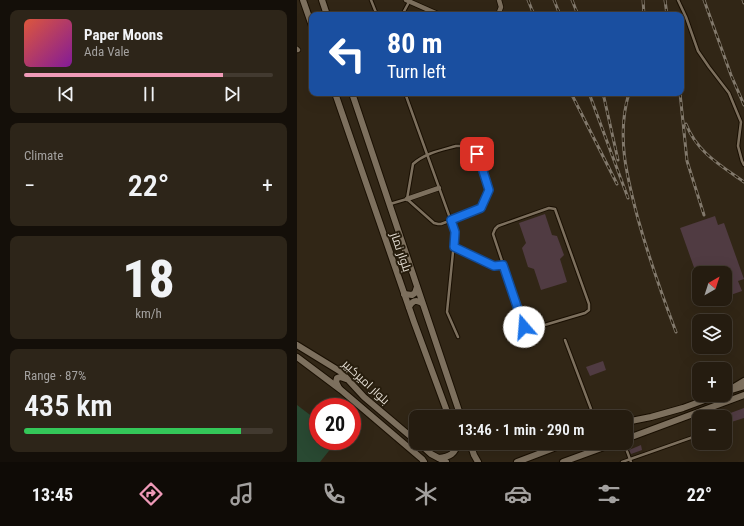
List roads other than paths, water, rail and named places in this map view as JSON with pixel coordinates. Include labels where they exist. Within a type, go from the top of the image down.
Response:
[{"type":"main road","points":[[303,0],[309,17]]},
{"type":"main road","points":[[322,0],[326,12]]},
{"type":"main road","name":"بلوار نماز","points":[[336,96],[404,294],[446,410]]},
{"type":"main road","name":"بلوار نماز","points":[[354,96],[459,410]]},
{"type":"main road","points":[[404,294],[412,295],[415,293],[417,287]]},
{"type":"main road","points":[[409,307],[414,301],[422,303]]},
{"type":"main road","name":"بلوار امیرکبیر","points":[[297,345],[334,367],[364,397],[409,435]]},
{"type":"main road","name":"بلوار امیرکبیر","points":[[297,357],[341,390],[424,462]]},
{"type":"main road","points":[[341,390],[337,384],[337,378],[340,377],[348,380]]},
{"type":"main road","points":[[732,388],[744,380]]},
{"type":"main road","points":[[732,390],[744,386]]},
{"type":"main road","points":[[732,399],[744,395]]},
{"type":"main road","points":[[732,400],[744,398]]},
{"type":"main road","points":[[633,421],[651,417],[699,402]]},
{"type":"main road","points":[[633,436],[725,402]]},
{"type":"main road","points":[[428,450],[446,462]]},
{"type":"main road","points":[[438,458],[452,455],[455,450]]},
{"type":"main road","points":[[472,450],[478,462]]},
{"type":"main road","points":[[517,462],[549,450]]},
{"type":"main road","points":[[563,462],[593,450]]},
{"type":"street","points":[[499,0],[501,6],[499,12]]},
{"type":"street","points":[[407,1],[426,12]]},
{"type":"street","points":[[407,199],[439,188]]},
{"type":"lane","points":[[371,0],[376,12]]},
{"type":"lane","points":[[678,0],[686,16],[698,51],[732,99],[741,122],[738,146],[741,161],[744,165]]},
{"type":"lane","points":[[403,12],[407,1]]},
{"type":"lane","points":[[406,96],[455,232],[447,312],[458,337]]},
{"type":"lane","points":[[456,146],[460,146],[478,155],[489,190],[481,208],[441,224],[434,223],[407,199],[413,164],[418,160],[427,155],[456,146]]},
{"type":"lane","points":[[389,204],[407,199]]},
{"type":"lane","points":[[549,208],[555,209],[589,304],[589,310],[585,313],[528,330],[524,327],[503,265],[493,234],[495,229],[498,226],[549,208]]},
{"type":"lane","points":[[454,247],[494,266],[503,265]]},
{"type":"lane","points":[[565,340],[591,410]]},
{"type":"lane","points":[[622,462],[630,461],[692,438]]},
{"type":"lane","points":[[626,450],[630,461]]},
{"type":"railway","points":[[528,0],[533,12]]},
{"type":"railway","points":[[554,0],[559,12]]},
{"type":"railway","points":[[572,0],[577,12]]},
{"type":"railway","points":[[643,0],[644,12]]},
{"type":"railway","points":[[665,0],[667,12]]},
{"type":"railway","points":[[704,0],[731,75],[744,105]]},
{"type":"railway","points":[[573,96],[617,184]]},
{"type":"railway","points":[[590,96],[628,198]]},
{"type":"railway","points":[[604,96],[618,160]]},
{"type":"railway","points":[[628,96],[623,125],[623,141],[630,188],[647,248],[676,332]]},
{"type":"railway","points":[[680,96],[687,161],[704,215]]},
{"type":"railway","points":[[686,124],[696,142],[703,150],[718,164],[744,182]]}]
